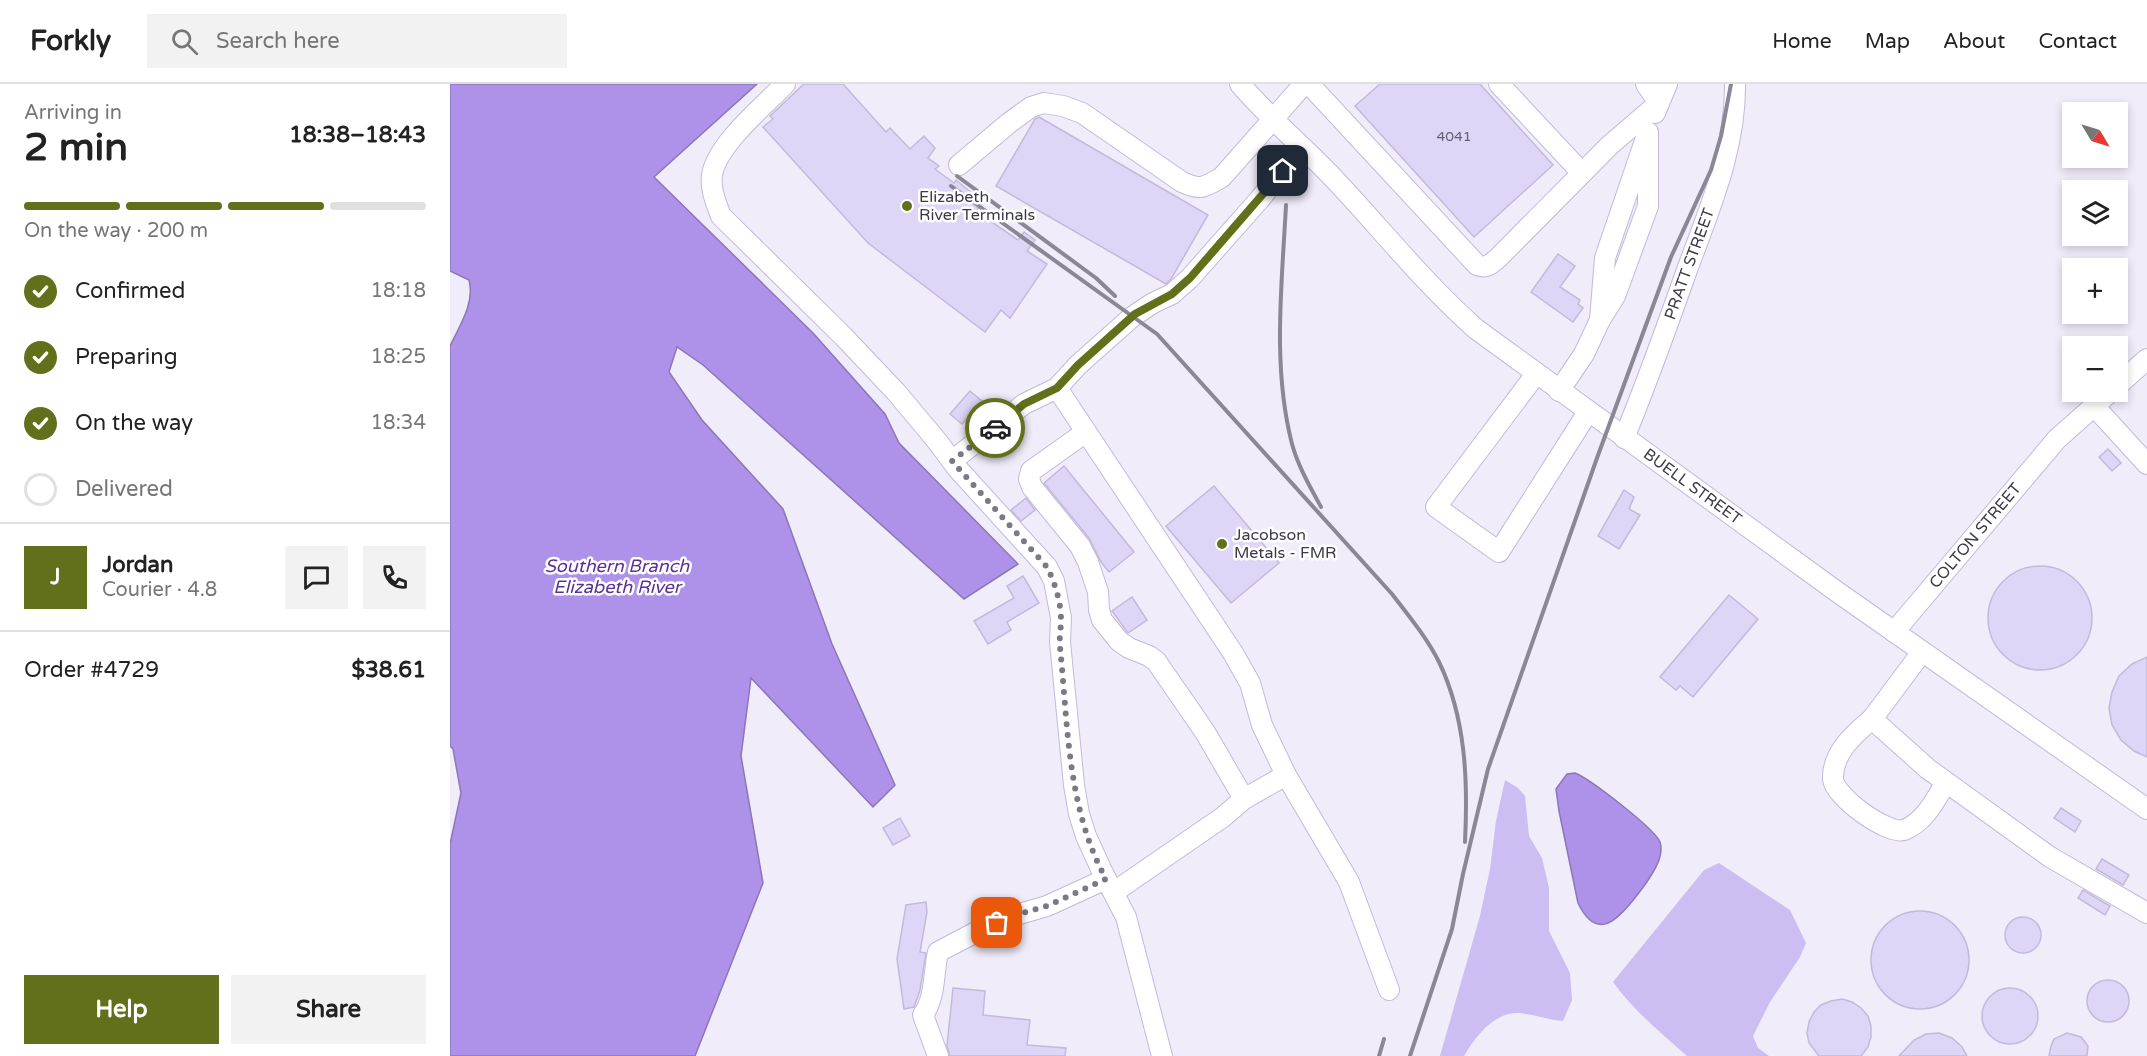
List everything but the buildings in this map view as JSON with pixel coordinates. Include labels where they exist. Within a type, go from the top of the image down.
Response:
[{"type":"street","points":[[785,84],[724,147],[716,162],[712,177],[714,197],[721,216],[843,336],[896,392],[952,461],[1047,567],[1054,581],[1061,618],[1060,642],[1076,795],[1086,836],[1126,917],[1162,1056]]},
{"type":"street","name":"BUELL STREET","points":[[1240,84],[1451,307],[1476,329],[1922,652],[2147,808]]},
{"type":"street","points":[[959,165],[1031,107],[1044,104],[1063,106],[1082,113],[1182,182],[1194,188],[1205,188],[1222,177],[1307,84],[1477,265],[1483,267],[1489,266],[1498,258],[1582,173],[1632,125],[1659,103]]},
{"type":"street","points":[[1500,84],[1582,173]]},
{"type":"street","points":[[1646,84],[1659,103]]},
{"type":"street","points":[[1559,391],[1584,354],[1600,320],[1615,296],[1648,206],[1648,132],[1667,84]]},
{"type":"street","name":"PRATT STREET","points":[[1624,438],[1642,395],[1720,177],[1732,130],[1735,84]]},
{"type":"street","points":[[952,461],[1024,404],[1057,388],[1078,365],[1132,316],[1172,294],[1190,278],[1302,147]]},
{"type":"street","points":[[2128,375],[2147,359]]},
{"type":"street","points":[[1536,374],[1436,507],[1500,552],[1588,412]]},
{"type":"street","points":[[1057,388],[1233,653],[1250,683],[1262,725],[1286,775],[1349,882],[1389,990]]},
{"type":"street","name":"COLTON STREET","points":[[1894,632],[2057,438],[2099,402]]},
{"type":"street","points":[[2094,406],[2147,464]]},
{"type":"street","points":[[1086,432],[1031,471],[1029,479],[1032,486],[1080,546],[1098,592],[1102,620],[1119,641],[1156,661],[1205,732],[1244,799]]},
{"type":"street","points":[[1922,652],[1872,719],[1854,734],[1842,751],[1834,764],[1833,781],[1839,791],[1870,818],[1890,830],[1902,831],[1912,826],[1930,807],[1946,782]]},
{"type":"street","points":[[1872,719],[1946,782],[2050,857],[2147,913]]},
{"type":"street","points":[[938,1056],[923,1015],[928,1008],[935,984],[934,968],[938,952],[978,931],[1016,915],[1110,886],[1223,817],[1244,799],[1286,775]]},
{"type":"shaded area","points":[[1505,780],[1518,788],[1525,796],[1529,836],[1542,858],[1549,888],[1549,931],[1570,973],[1572,1000],[1563,1021],[1526,1014],[1506,1015],[1489,1024],[1464,1056],[1440,1056],[1480,916]]},
{"type":"shaded area","points":[[1719,863],[1790,910],[1806,943],[1800,957],[1770,1002],[1753,1036],[1758,1048],[1769,1056],[1687,1056],[1638,1012],[1613,982],[1704,870]]},
{"type":"water","name":"Southern Branch Elizabeth River","points":[[450,84],[757,84],[654,177],[813,333],[885,414],[899,443],[1018,564],[964,599],[703,365],[677,347],[669,372],[702,420],[783,509],[832,644],[895,785],[873,807],[751,678],[741,756],[763,883],[695,1056],[450,1056],[450,844],[461,793],[453,749],[450,746],[450,346],[466,314],[470,289],[469,280],[450,271]]},
{"type":"water","points":[[1575,773],[1621,804],[1655,835],[1661,844],[1659,860],[1645,885],[1620,915],[1606,924],[1592,921],[1578,903],[1559,811],[1556,789],[1567,774]]},
{"type":"railway","points":[[1410,1056],[1452,929],[1488,769],[1597,458],[1671,257],[1711,170],[1721,136],[1731,84]]},
{"type":"railway","points":[[957,176],[1096,278],[1115,296]]},
{"type":"railway","points":[[951,186],[1157,334],[1392,594],[1434,653],[1455,705],[1465,773],[1465,842]]},
{"type":"railway","points":[[1286,205],[1280,325],[1282,385],[1292,444],[1321,507]]},
{"type":"railway","points":[[1379,1056],[1384,1039]]},
{"type":"way so far","points":[[995,428],[952,461],[1047,567],[1054,581],[1061,618],[1060,642],[1079,814],[1086,836],[1106,879],[1047,906],[997,923]]},
{"type":"place","name":"Elizabeth River Terminals","points":[[907,206]]},
{"type":"place","name":"Jacobson Metals - FMR","points":[[1222,544]]},
{"type":"route","points":[[995,428],[1024,404],[1057,388],[1078,365],[1135,314],[1172,294],[1190,278],[1283,171]]}]
